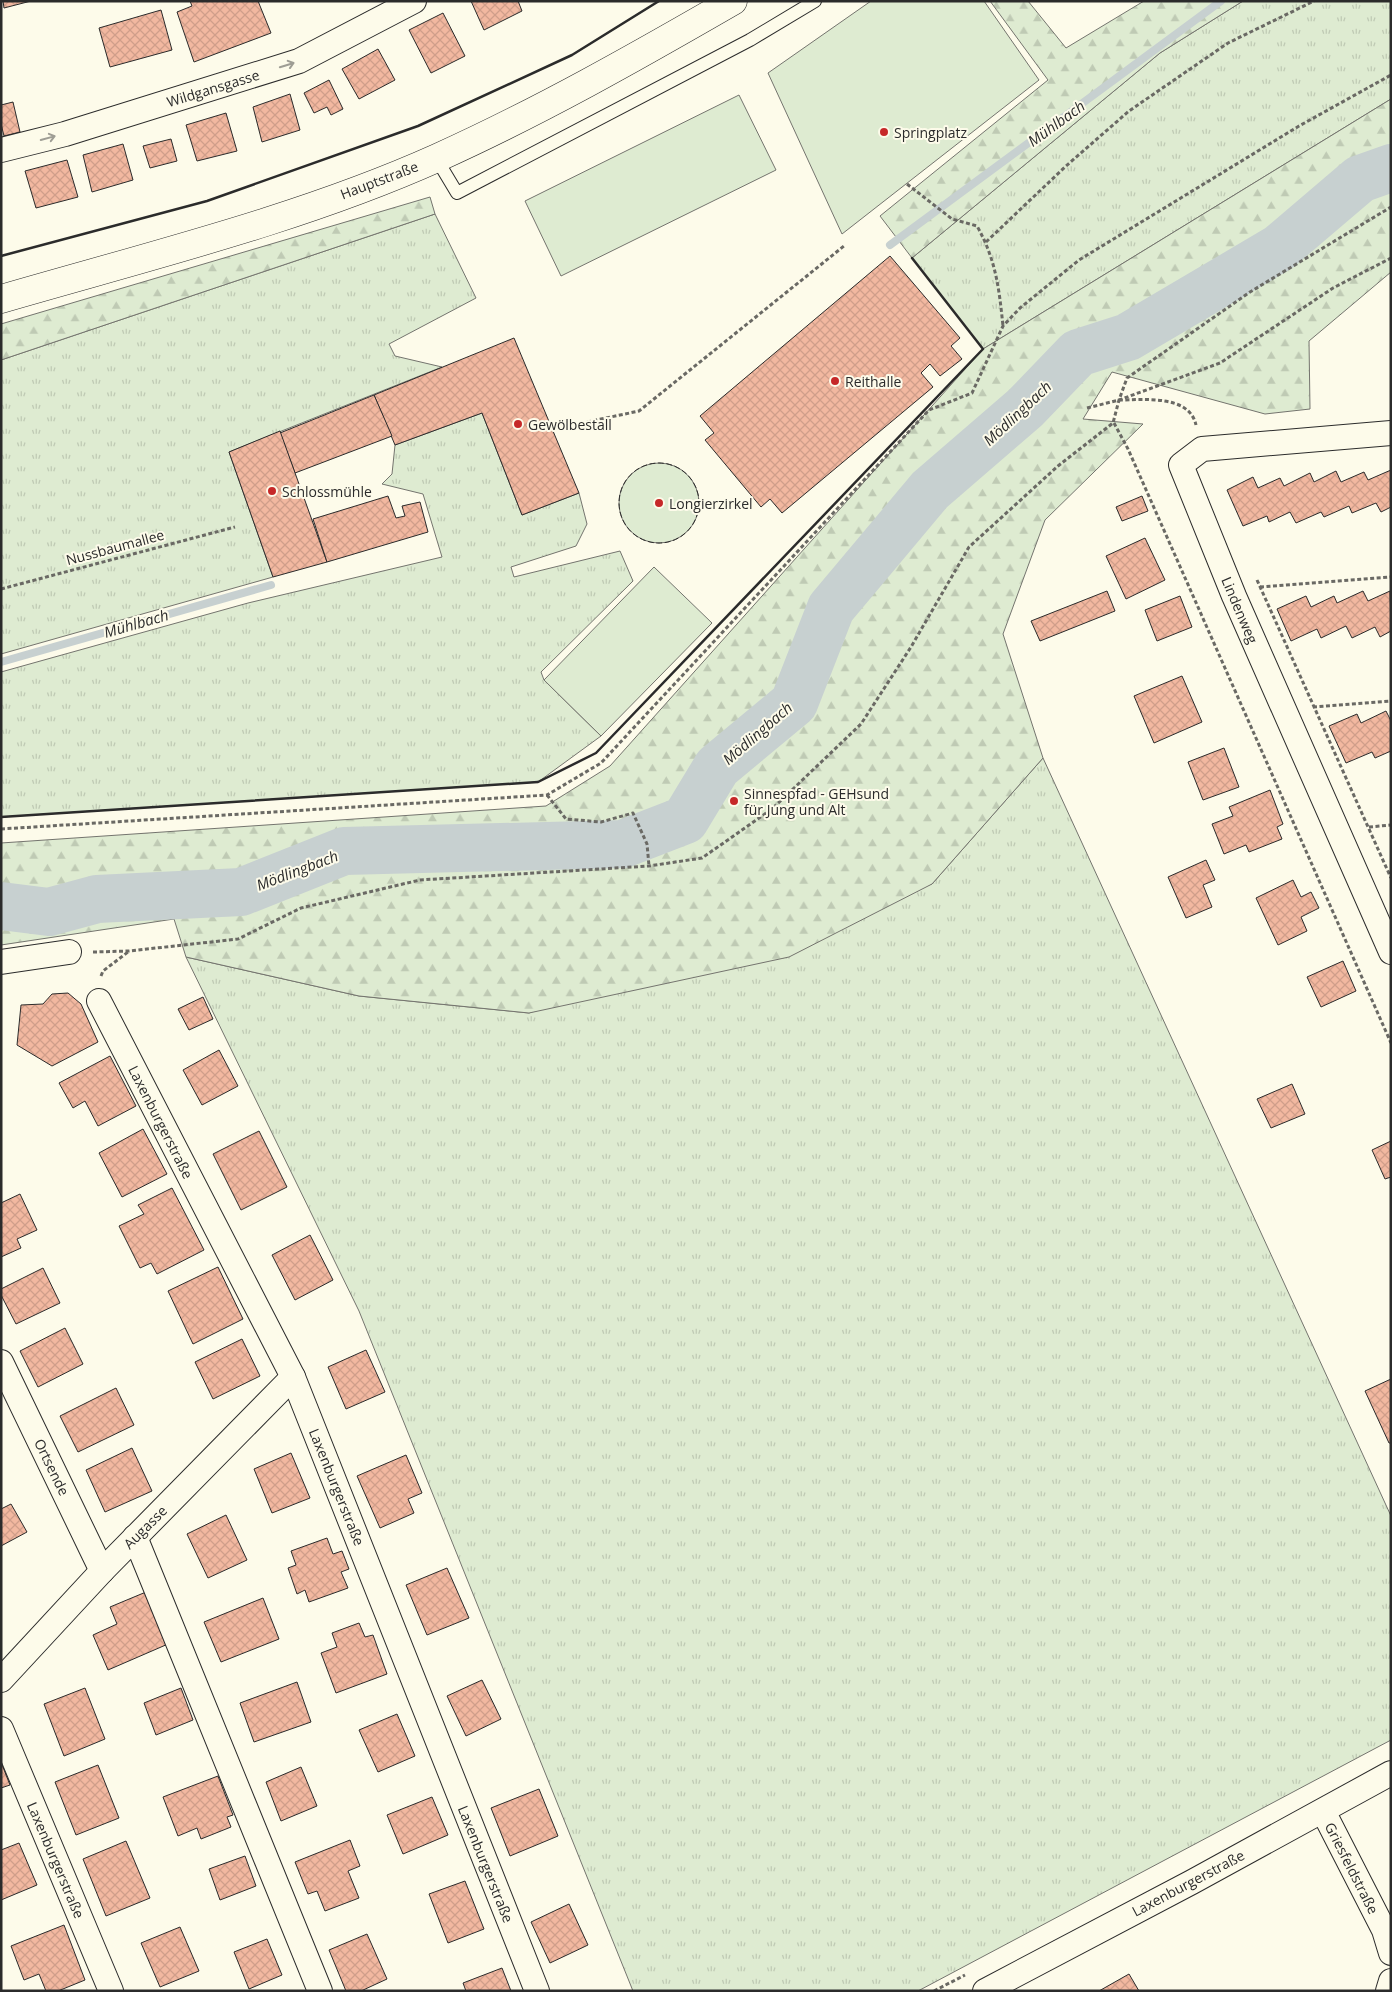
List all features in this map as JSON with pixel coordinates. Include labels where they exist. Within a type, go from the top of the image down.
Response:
[{"type":"street","name":"Wildgansgasse","points":[[1,150],[65,134],[299,61],[414,1]]},
{"type":"street","name":"Hauptstraße","points":[[1,299],[236,230],[336,196],[436,158],[597,79],[733,1]]},
{"type":"street","points":[[1202,449],[1391,433]]},
{"type":"street","name":"Lindenweg","points":[[1202,449],[1181,465],[1234,596],[1391,952]]},
{"type":"street","points":[[1,962],[69,952]]},
{"type":"street","name":"Laxenburgerstraße","points":[[98,1001],[293,1377],[537,1991]]},
{"type":"street","name":"Ortsende","points":[[1,1362],[102,1571]]},
{"type":"street","name":"Augasse","points":[[1,1680],[102,1571],[293,1377]]},
{"type":"street","points":[[135,1537],[320,1991]]},
{"type":"street","name":"Laxenburgerstraße","points":[[1,1729],[111,1991]]},
{"type":"street","name":"Laxenburgerstraße","points":[[984,1991],[1391,1773]]},
{"type":"street","name":"Griesfeldstraße","points":[[1323,1811],[1384,1930],[1391,1953]]},
{"type":"street","points":[[1388,1991],[1391,1981]]},
{"type":"lane","points":[[436,158],[457,193],[750,40],[815,1]]},
{"type":"path","points":[[986,242],[1066,166],[1129,111],[1228,43],[1314,1]]},
{"type":"path","points":[[1,829],[547,795],[601,763],[929,410],[972,393],[1003,326],[1020,308],[1079,260],[1299,126],[1391,74]]},
{"type":"path","points":[[907,184],[933,202],[952,219],[977,226],[986,242],[998,276],[1003,326]]},
{"type":"path","points":[[69,952],[129,951],[238,939],[301,908],[420,880],[649,866],[702,858],[772,809],[861,724],[911,647],[969,547],[1058,466],[1113,423],[1119,400],[1128,378],[1250,292],[1391,207]]},
{"type":"path","points":[[587,422],[639,411],[844,246]]},
{"type":"path","points":[[1087,408],[1119,400],[1220,363],[1333,288],[1391,258]]},
{"type":"path","points":[[1119,400],[1165,400],[1187,409],[1195,419],[1202,449]]},
{"type":"path","points":[[1113,423],[1132,458],[1391,1043]]},
{"type":"path","name":"Nussbaumallee","points":[[1,589],[235,527]]},
{"type":"path","points":[[1234,596],[1261,587],[1391,577]]},
{"type":"path","points":[[1257,578],[1391,878]]},
{"type":"path","points":[[1286,715],[1314,706],[1391,701]]},
{"type":"path","points":[[547,795],[566,819],[601,822],[632,813],[647,844],[649,866]]},
{"type":"path","points":[[103,972],[129,951]]},
{"type":"green space","name":"Springplatz","points":[[871,1],[984,1],[1039,80],[842,234],[768,73]]},
{"type":"green space","points":[[990,1],[1028,1],[1066,48],[1144,1],[1243,1],[1160,53],[912,258],[880,216],[1048,80]]},
{"type":"green space","points":[[1243,1],[1391,1],[1391,99],[983,349],[912,258],[1160,53]]},
{"type":"green space","points":[[739,95],[776,170],[561,276],[525,201]]},
{"type":"green space","points":[[1391,99],[1391,272],[1309,341],[1310,409],[1265,414],[1112,372],[1083,419],[1143,424],[1045,520],[1003,634],[1043,758],[932,884],[789,957],[529,1013],[359,996],[186,957],[174,919],[1,945],[1,843],[546,806],[610,766],[983,349]]},
{"type":"green space","points":[[430,197],[435,214],[1,360],[1,324]]},
{"type":"green space","points":[[435,214],[476,298],[389,344],[395,356],[442,367],[229,452],[273,577],[1,654],[1,360]]},
{"type":"green space","points":[[482,413],[522,515],[579,493],[587,524],[576,546],[511,567],[514,577],[620,551],[633,581],[541,672],[544,680],[601,736],[538,782],[1,817],[1,672],[248,603],[442,557],[423,494],[382,484],[392,474],[395,445]]},
{"type":"green space","name":"Longierzirkel","points":[[659,463],[674,466],[687,475],[696,488],[699,503],[696,518],[687,531],[674,540],[659,543],[644,540],[631,531],[622,518],[619,503],[622,488],[631,475],[644,466]]},
{"type":"green space","points":[[654,567],[712,623],[601,736],[544,680]]},
{"type":"green space","points":[[1043,758],[1391,1516],[1391,1740],[918,1991],[633,1991],[359,1311],[186,957],[359,996],[529,1013],[932,884]]},
{"type":"building","points":[[3,1],[31,1],[4,8]]},
{"type":"building","points":[[190,1],[258,1],[271,33],[194,62],[177,12],[192,6]]},
{"type":"building","points":[[471,1],[518,1],[522,11],[484,30]]},
{"type":"building","points":[[161,10],[172,50],[110,67],[99,28]]},
{"type":"building","points":[[443,13],[465,56],[431,73],[409,30]]},
{"type":"building","points":[[378,49],[395,80],[359,99],[342,69]]},
{"type":"building","points":[[329,80],[343,109],[331,115],[327,107],[314,113],[304,93]]},
{"type":"building","points":[[290,94],[300,130],[262,142],[253,107]]},
{"type":"building","points":[[13,102],[20,132],[4,136],[1,124],[1,105]]},
{"type":"building","points":[[226,113],[237,151],[197,161],[186,125]]},
{"type":"building","points":[[171,139],[177,161],[150,168],[143,146]]},
{"type":"building","points":[[123,144],[133,180],[92,192],[83,155]]},
{"type":"building","points":[[67,160],[78,197],[36,208],[25,171]]},
{"type":"building","name":"Reithalle","points":[[890,256],[960,338],[951,346],[962,359],[940,376],[930,364],[921,373],[933,387],[782,513],[770,499],[761,507],[705,440],[714,433],[700,416]]},
{"type":"building","name":"Gewölbestall","points":[[514,338],[579,493],[522,515],[482,413],[395,445],[374,395]]},
{"type":"building","points":[[374,395],[392,436],[295,473],[280,433]]},
{"type":"building","name":"Schlossmühle","points":[[280,431],[327,562],[273,577],[229,452]]},
{"type":"building","points":[[1391,470],[1391,507],[1381,512],[1376,503],[1352,513],[1349,506],[1324,517],[1321,512],[1296,523],[1290,512],[1269,522],[1267,516],[1243,526],[1227,490],[1253,477],[1258,488],[1280,478],[1284,486],[1310,473],[1314,482],[1336,471],[1341,482],[1364,472],[1368,480]]},
{"type":"building","points":[[388,496],[396,518],[405,516],[402,506],[420,502],[428,532],[327,562],[313,519]]},
{"type":"building","points":[[1142,496],[1148,511],[1122,521],[1116,507]]},
{"type":"building","points":[[1145,538],[1165,580],[1126,599],[1106,556]]},
{"type":"building","points":[[1107,591],[1115,611],[1040,641],[1031,621]]},
{"type":"building","points":[[1363,591],[1368,601],[1390,591],[1391,631],[1380,637],[1375,627],[1352,638],[1346,626],[1321,638],[1317,629],[1291,641],[1277,609],[1306,596],[1311,607],[1334,596],[1337,603]]},
{"type":"building","points":[[1180,596],[1192,627],[1157,641],[1145,610]]},
{"type":"building","points":[[1182,676],[1202,722],[1154,743],[1134,696]]},
{"type":"building","points":[[1386,711],[1391,721],[1391,751],[1375,758],[1372,752],[1346,763],[1329,726],[1357,714],[1361,723]]},
{"type":"building","points":[[1224,748],[1239,787],[1203,800],[1188,762]]},
{"type":"building","points":[[1270,790],[1283,824],[1277,827],[1282,839],[1249,852],[1246,845],[1224,854],[1212,824],[1233,816],[1229,807]]},
{"type":"building","points":[[1206,860],[1215,880],[1203,885],[1212,907],[1186,918],[1168,877]]},
{"type":"building","points":[[1293,880],[1301,897],[1311,892],[1319,908],[1301,917],[1307,931],[1278,945],[1256,898]]},
{"type":"building","points":[[1343,961],[1356,991],[1321,1007],[1307,977]]},
{"type":"building","points":[[68,993],[81,1004],[98,1042],[52,1066],[17,1045],[21,1005],[43,1004],[52,994]]},
{"type":"building","points":[[203,997],[213,1019],[189,1030],[178,1009]]},
{"type":"building","points":[[219,1050],[238,1086],[202,1105],[183,1070]]},
{"type":"building","points":[[110,1056],[136,1106],[98,1126],[85,1101],[73,1108],[59,1083]]},
{"type":"building","points":[[1292,1084],[1305,1114],[1271,1128],[1257,1099]]},
{"type":"building","points":[[143,1129],[167,1174],[122,1197],[99,1153]]},
{"type":"building","points":[[259,1131],[287,1187],[241,1210],[213,1154]]},
{"type":"building","points":[[1391,1141],[1391,1177],[1385,1179],[1372,1150]]},
{"type":"building","points":[[172,1188],[204,1250],[157,1274],[151,1263],[140,1268],[119,1226],[144,1214],[138,1205]]},
{"type":"building","points":[[20,1194],[37,1230],[17,1239],[21,1248],[1,1257],[1,1203]]},
{"type":"building","points":[[310,1235],[333,1280],[295,1300],[272,1255]]},
{"type":"building","points":[[218,1267],[243,1319],[193,1344],[168,1291]]},
{"type":"building","points":[[43,1268],[60,1303],[16,1324],[1,1295],[1,1289]]},
{"type":"building","points":[[65,1328],[83,1364],[38,1387],[20,1351]]},
{"type":"building","points":[[242,1339],[260,1376],[213,1399],[195,1362]]},
{"type":"building","points":[[366,1350],[385,1392],[346,1409],[328,1367]]},
{"type":"building","points":[[1391,1379],[1391,1443],[1389,1443],[1365,1391]]},
{"type":"building","points":[[116,1388],[134,1425],[78,1452],[60,1416]]},
{"type":"building","points":[[132,1448],[152,1491],[105,1512],[86,1470]]},
{"type":"building","points":[[291,1453],[310,1498],[272,1513],[254,1469]]},
{"type":"building","points":[[406,1455],[422,1493],[408,1499],[414,1513],[380,1528],[357,1476]]},
{"type":"building","points":[[11,1504],[27,1532],[1,1546],[1,1509]]},
{"type":"building","points":[[226,1515],[247,1560],[208,1578],[187,1534]]},
{"type":"building","points":[[327,1538],[333,1554],[342,1551],[349,1569],[341,1572],[348,1588],[309,1602],[305,1590],[297,1594],[288,1568],[296,1565],[291,1551]]},
{"type":"building","points":[[447,1568],[469,1618],[427,1635],[406,1585]]},
{"type":"building","points":[[146,1592],[168,1644],[108,1670],[93,1635],[117,1624],[110,1607]]},
{"type":"building","points":[[263,1598],[279,1639],[221,1662],[204,1622]]},
{"type":"building","points":[[359,1623],[365,1637],[373,1635],[387,1674],[336,1693],[321,1653],[337,1647],[332,1633]]},
{"type":"building","points":[[482,1680],[501,1719],[466,1736],[447,1696]]},
{"type":"building","points":[[297,1682],[311,1722],[254,1742],[240,1703]]},
{"type":"building","points":[[85,1688],[105,1739],[64,1756],[44,1704]]},
{"type":"building","points":[[181,1688],[193,1720],[156,1735],[144,1703]]},
{"type":"building","points":[[397,1714],[415,1756],[378,1772],[359,1730]]},
{"type":"building","points":[[1,1762],[10,1785],[1,1788]]},
{"type":"building","points":[[98,1765],[119,1818],[76,1835],[55,1782]]},
{"type":"building","points":[[301,1767],[317,1806],[281,1821],[266,1782]]},
{"type":"building","points":[[218,1776],[233,1815],[227,1817],[231,1827],[201,1839],[197,1828],[178,1836],[163,1797]]},
{"type":"building","points":[[539,1789],[558,1836],[510,1856],[491,1808]]},
{"type":"building","points":[[432,1797],[448,1835],[403,1854],[387,1815]]},
{"type":"building","points":[[350,1840],[360,1866],[348,1871],[359,1898],[325,1911],[317,1891],[308,1894],[295,1862]]},
{"type":"building","points":[[126,1841],[150,1898],[106,1916],[83,1859]]},
{"type":"building","points":[[19,1843],[37,1885],[1,1900],[1,1850]]},
{"type":"building","points":[[245,1856],[256,1886],[220,1900],[209,1869]]},
{"type":"building","points":[[465,1881],[484,1929],[448,1943],[429,1894]]},
{"type":"building","points":[[569,1904],[588,1945],[550,1963],[531,1922]]},
{"type":"building","points":[[64,1925],[85,1980],[58,1991],[46,1991],[39,1974],[24,1980],[11,1946]]},
{"type":"building","points":[[180,1927],[199,1971],[160,1987],[141,1943]]},
{"type":"building","points":[[367,1934],[387,1979],[361,1991],[346,1991],[329,1950]]},
{"type":"building","points":[[267,1939],[282,1975],[249,1989],[234,1952]]},
{"type":"building","points":[[502,1968],[511,1991],[466,1991],[463,1983]]},
{"type":"building","points":[[1129,1974],[1139,1991],[1099,1991]]},
{"type":"waterway","name":"Mühlbach","points":[[890,245],[1221,1]]},
{"type":"waterway","name":"Mödlingbach","points":[[1,906],[49,912],[97,899],[241,892],[344,851],[623,844],[685,820],[717,767],[794,703],[831,608],[930,490],[1025,408],[1078,353],[1128,337],[1279,248],[1360,179],[1391,168]]},
{"type":"waterway","name":"Mühlbach","points":[[1,662],[271,585]]},
{"type":"fence","points":[[659,463],[674,466],[687,475],[696,488],[699,503],[696,518],[687,531],[674,540],[659,543],[644,540],[631,531],[622,518],[619,503],[622,488],[631,475],[644,466],[659,463]]},
{"type":"wall","points":[[1,256],[207,201],[418,126],[572,55],[659,1]]},
{"type":"wall","points":[[1,817],[538,782],[596,753],[983,349],[912,258]]},
{"type":"place","name":"Springplatz","points":[[884,132]]},
{"type":"place","name":"Reithalle","points":[[835,381]]},
{"type":"place","name":"Gewölbestall","points":[[518,424]]},
{"type":"place","name":"Schlossmühle","points":[[272,491]]},
{"type":"place","name":"Longierzirkel","points":[[659,503]]},
{"type":"place","name":"Sinnespfad - GEHsund für Jung und Alt","points":[[734,801]]}]
